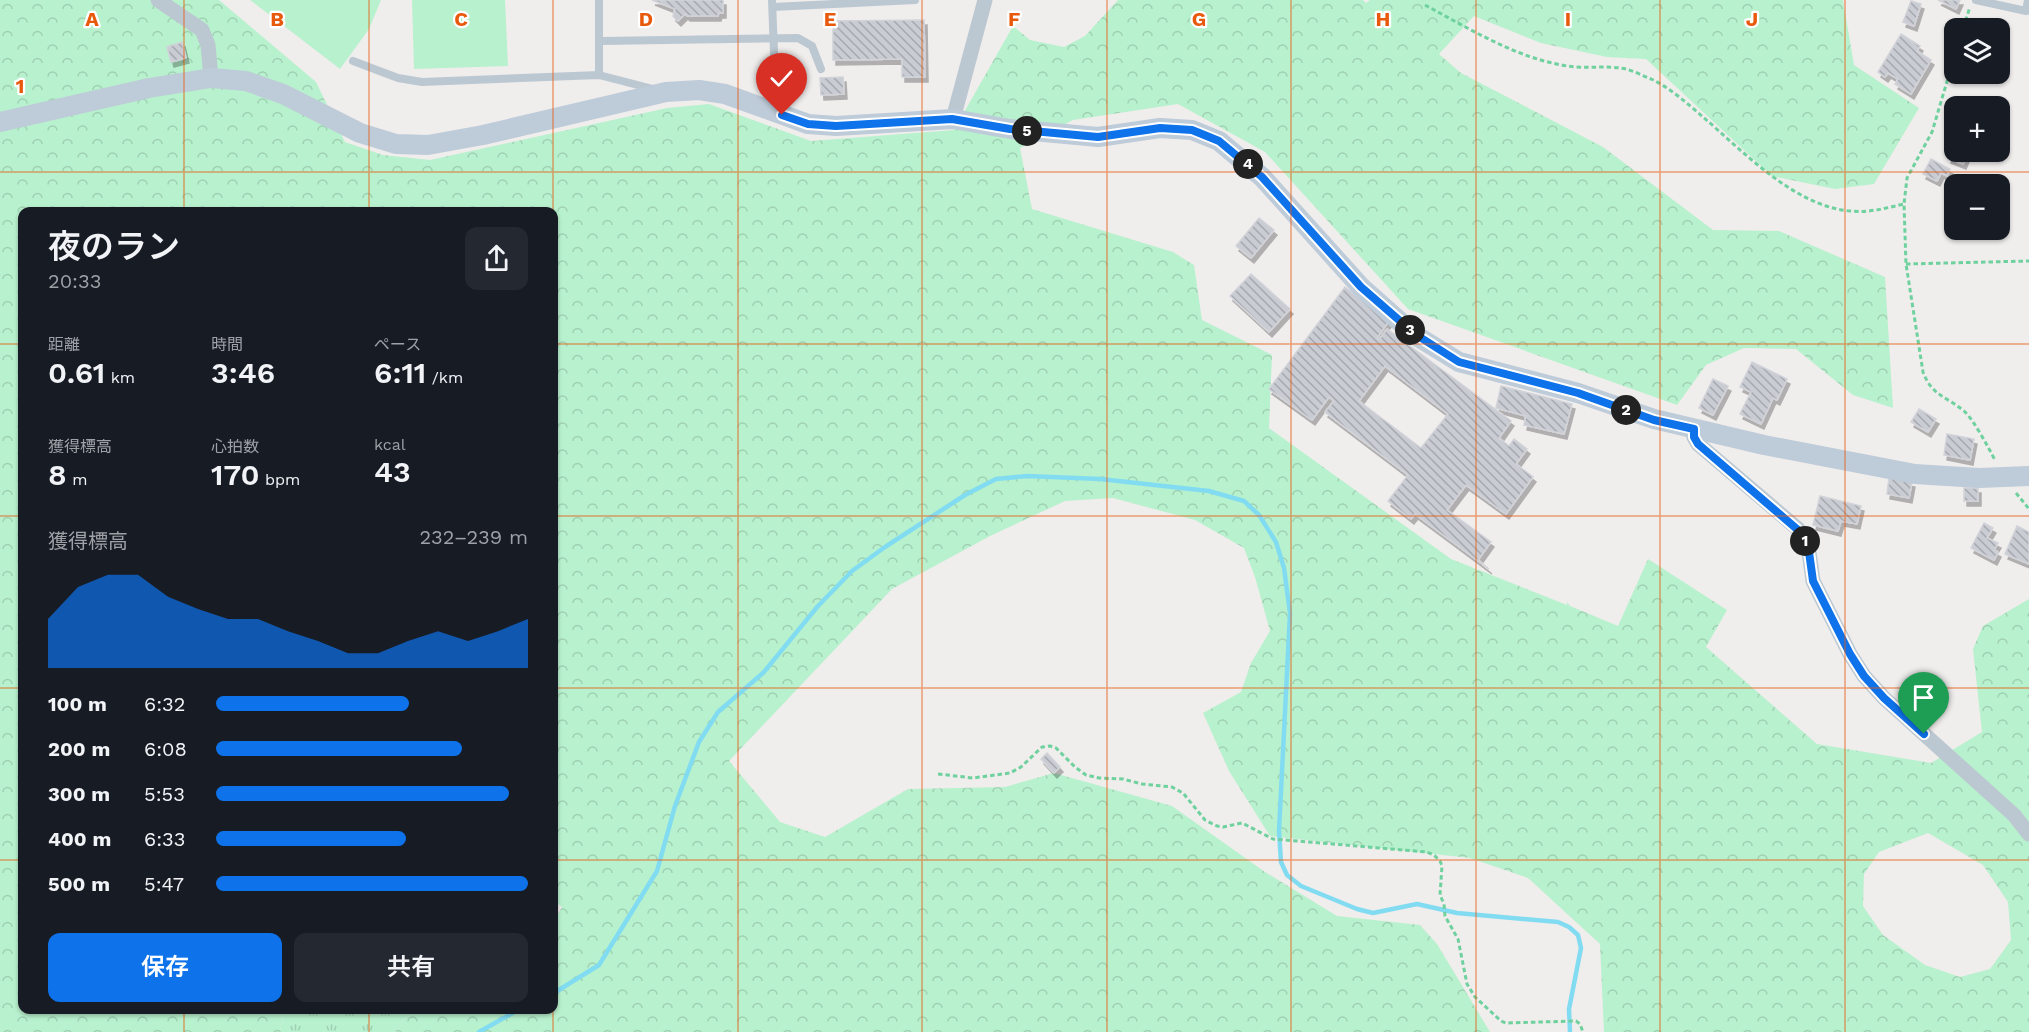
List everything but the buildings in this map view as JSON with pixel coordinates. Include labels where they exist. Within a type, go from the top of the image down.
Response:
[{"type":"street","points":[[158,0],[202,30],[208,45],[211,78]]},
{"type":"street","points":[[952,119],[985,0]]},
{"type":"street","points":[[0,122],[148,88],[211,78],[246,81],[283,94],[360,133],[396,144],[428,145],[483,135],[666,92],[699,90],[725,94],[808,124],[836,126],[952,119],[1010,129],[1098,137],[1160,128],[1192,130],[1219,141],[1262,177],[1361,287],[1415,334],[1459,362],[1578,393],[1654,420],[1764,445],[1915,474],[1979,478],[2029,476]]},
{"type":"street","points":[[1694,429],[1694,437],[1698,444],[1798,530],[1805,540],[1813,581],[1850,654],[1864,676],[1884,698],[2014,815],[2029,834]]},
{"type":"lane","points":[[599,0],[599,75]]},
{"type":"lane","points":[[782,115],[775,77],[772,3],[915,0]]},
{"type":"lane","points":[[1974,0],[2026,11],[2028,0]]},
{"type":"lane","points":[[600,41],[798,38],[812,46],[821,69]]},
{"type":"lane","points":[[352,61],[398,78],[422,82],[599,75],[666,92]]},
{"type":"path","points":[[1967,18],[1974,0]]},
{"type":"path","points":[[1425,5],[1526,56],[1567,66],[1627,69],[1655,81],[1693,108],[1772,176],[1803,196],[1828,206],[1850,211],[1876,211],[1904,204]]},
{"type":"path","points":[[1946,84],[1932,132],[1907,178],[1904,204],[1906,264],[1927,385],[1965,412],[2006,477]]},
{"type":"path","points":[[1906,264],[2029,261]]},
{"type":"path","points":[[938,774],[973,778],[1010,773],[1021,767],[1042,747],[1050,746],[1056,748],[1086,775],[1172,787],[1184,793],[1205,820],[1223,827],[1242,823],[1274,839],[1427,852],[1440,861],[1442,867],[1439,887],[1445,916],[1458,939],[1467,984],[1475,997],[1506,1023],[1576,1021],[1580,1023],[1583,1032]]},
{"type":"green space","points":[[0,0],[219,0],[316,82],[345,142],[383,155],[430,160],[667,108],[709,104],[811,141],[954,130],[1013,26],[1030,40],[1064,47],[1085,36],[1118,0],[1363,0],[1366,3],[1370,0],[1843,0],[1854,65],[1919,108],[1874,184],[1835,189],[1772,176],[1646,59],[1607,57],[1541,43],[1474,16],[1439,54],[1461,73],[1603,147],[1713,230],[1779,231],[1885,277],[1893,408],[1853,395],[1796,349],[1744,348],[1706,365],[1677,405],[1408,309],[1265,152],[1178,104],[1073,120],[1020,148],[1032,209],[1173,252],[1194,265],[1202,320],[1272,355],[1269,428],[1451,559],[1567,605],[1567,602],[1570,606],[1618,626],[1648,559],[1727,610],[1706,647],[1817,744],[1931,763],[1982,732],[1973,649],[1983,626],[2029,599],[2029,1032],[1604,1032],[1600,944],[1528,878],[1470,858],[1270,836],[1229,771],[1203,713],[1241,692],[1251,663],[1270,631],[1255,577],[1244,548],[1195,520],[1113,498],[1065,501],[990,536],[892,589],[729,761],[780,822],[825,837],[908,789],[1005,787],[1054,773],[1172,806],[1265,872],[1337,916],[1420,925],[1437,944],[1490,1032],[395,1032],[407,1014],[558,1014],[558,914],[562,907],[558,904],[558,207],[18,207],[18,1014],[284,1014],[281,1032],[0,1032]],"holes":[[[1928,833],[1983,865],[2008,902],[2011,940],[1990,969],[1960,977],[1925,965],[1883,935],[1863,906],[1864,874],[1879,852]]]},
{"type":"green space","points":[[250,0],[381,0],[369,29],[340,69]]},
{"type":"green space","points":[[412,0],[505,0],[508,66],[414,69]]},
{"type":"green space","points":[[284,1014],[407,1014],[395,1032],[281,1032]]},
{"type":"waterway","points":[[558,991],[599,965],[657,871],[675,806],[699,742],[718,712],[763,673],[818,606],[852,571],[965,495],[996,479],[1027,476],[1100,479],[1209,491],[1244,501],[1259,515],[1276,542],[1284,568],[1290,613],[1279,831],[1281,862],[1287,875],[1301,886],[1357,909],[1373,913],[1417,904],[1457,913],[1558,922],[1569,927],[1578,935],[1581,948],[1569,1009],[1570,1032]]},
{"type":"waterway","points":[[479,1032],[511,1014]]},
{"type":"route","points":[[782,115],[808,124],[836,126],[952,119],[1010,129],[1098,137],[1160,128],[1192,130],[1219,141],[1262,177],[1361,287],[1415,334],[1459,362],[1578,393],[1654,420],[1694,429],[1694,437],[1698,444],[1798,530],[1809,552],[1813,581],[1850,654],[1864,676],[1884,698],[1924,734]]}]
